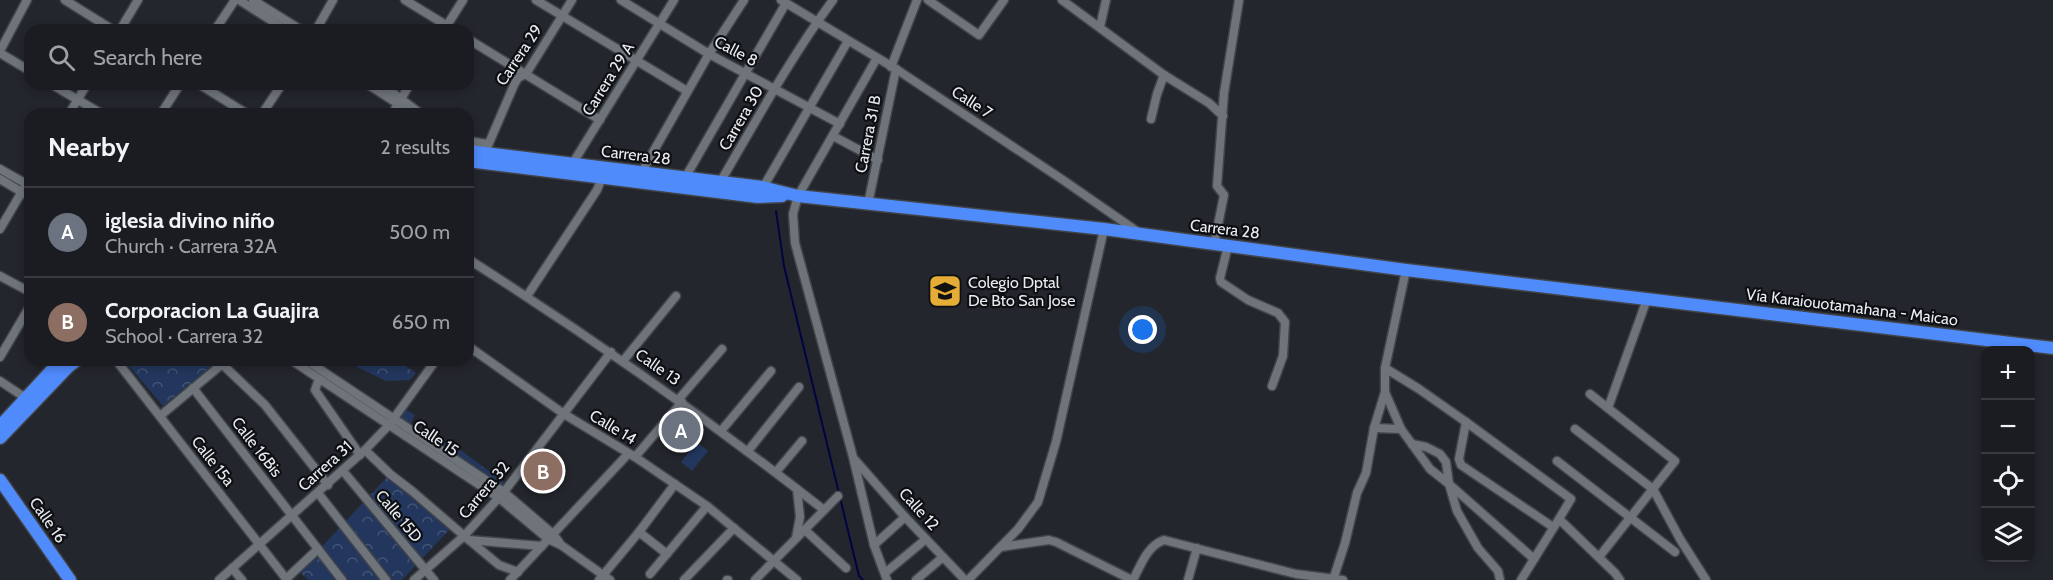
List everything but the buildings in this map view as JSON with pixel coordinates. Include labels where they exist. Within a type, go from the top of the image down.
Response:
[{"type":"highway","name":"Carrera 28","points":[[480,155],[760,192],[1104,229],[1406,270],[1647,299]]},
{"type":"highway","name":"Carrera 28","points":[[569,168],[602,178],[685,178],[718,187]]},
{"type":"highway","name":"Vía Karaiouotamahana - Maicao","points":[[1647,299],[2053,348]]},
{"type":"highway","points":[[0,426],[56,366]]},
{"type":"highway","points":[[0,438],[69,366]]},
{"type":"highway","name":"Calle 16","points":[[0,480],[70,580]]},
{"type":"street","points":[[24,67],[0,52],[27,0]]},
{"type":"street","points":[[65,0],[103,24]]},
{"type":"street","points":[[124,24],[138,0]]},
{"type":"street","points":[[219,24],[237,0],[276,24]]},
{"type":"street","points":[[253,0],[291,24]]},
{"type":"street","points":[[319,24],[333,0]]},
{"type":"street","points":[[405,0],[441,24]]},
{"type":"street","points":[[451,24],[464,0]]},
{"type":"street","points":[[536,0],[687,91]]},
{"type":"street","name":"Carrera 29","points":[[480,155],[513,85],[518,78],[526,74],[572,0]]},
{"type":"street","name":"Calle 8","points":[[621,0],[709,54],[840,124]]},
{"type":"street","name":"Carrera 29 A","points":[[569,168],[674,0]]},
{"type":"street","points":[[638,177],[709,54],[744,0]]},
{"type":"street","name":"Carrera 30","points":[[718,187],[775,88],[833,0]]},
{"type":"street","name":"Carrera 31 B","points":[[868,204],[878,160],[893,68],[917,0]]},
{"type":"street","points":[[928,0],[979,35],[1004,0]]},
{"type":"street","points":[[1062,0],[1164,75],[1209,103],[1223,116]]},
{"type":"street","points":[[1100,27],[1106,0]]},
{"type":"street","points":[[1214,245],[1224,195],[1217,186],[1224,93],[1239,0]]},
{"type":"street","points":[[685,178],[784,2]]},
{"type":"street","name":"Calle 7","points":[[784,2],[893,68],[1142,235]]},
{"type":"street","points":[[760,192],[848,41]]},
{"type":"street","points":[[474,43],[600,120]]},
{"type":"street","points":[[877,58],[798,196],[793,214],[795,243],[853,457],[874,545],[886,577],[926,539]]},
{"type":"street","points":[[1151,119],[1164,75]]},
{"type":"street","points":[[61,90],[92,108]]},
{"type":"street","points":[[73,108],[84,90]]},
{"type":"street","points":[[165,108],[176,90]]},
{"type":"street","points":[[209,90],[237,108]]},
{"type":"street","points":[[266,108],[278,90]]},
{"type":"street","points":[[379,90],[411,108]]},
{"type":"street","points":[[388,90],[400,101]]},
{"type":"street","points":[[396,108],[406,90]]},
{"type":"street","points":[[1209,103],[1224,93]]},
{"type":"street","points":[[833,136],[878,160]]},
{"type":"street","points":[[0,169],[24,185]]},
{"type":"street","points":[[527,296],[597,190],[602,178]]},
{"type":"street","points":[[0,179],[24,187]]},
{"type":"street","points":[[0,229],[24,194]]},
{"type":"street","points":[[967,580],[1001,547],[1038,502],[1056,442],[1104,229]]},
{"type":"street","points":[[1228,246],[1221,282],[1248,300],[1278,313],[1285,322],[1282,356],[1272,386]]},
{"type":"street","name":"Calle 13","points":[[474,263],[611,352],[748,451],[824,510]]},
{"type":"street","points":[[1001,547],[1049,540],[1132,580],[1150,549],[1156,543],[1164,540],[1296,574],[1336,579],[1357,493],[1366,473],[1374,428],[1385,392],[1385,368],[1406,270]]},
{"type":"street","points":[[0,276],[24,289]]},
{"type":"street","points":[[623,361],[676,296]]},
{"type":"street","points":[[1608,408],[1647,299]]},
{"type":"street","points":[[0,357],[24,316]]},
{"type":"street","points":[[510,580],[632,455],[722,349]]},
{"type":"street","name":"Calle 14","points":[[474,350],[564,414],[632,455],[707,506],[797,580]]},
{"type":"street","name":"Carrera 32","points":[[414,580],[467,538],[611,352]]},
{"type":"street","name":"Calle 15a","points":[[121,366],[286,579]]},
{"type":"street","points":[[160,416],[220,366]]},
{"type":"street","points":[[229,366],[265,405],[328,485]]},
{"type":"street","name":"Calle 15","points":[[300,366],[391,422]]},
{"type":"street","name":"Calle 15","points":[[314,366],[391,422],[501,495],[548,540],[561,545],[604,578]]},
{"type":"street","name":"Carrera 31","points":[[219,580],[363,453],[391,422],[432,366]]},
{"type":"street","points":[[1385,368],[1466,422],[1571,499],[1523,579]]},
{"type":"street","points":[[721,431],[771,371]]},
{"type":"street","points":[[319,379],[315,390],[363,453],[412,491],[499,565],[518,572]]},
{"type":"street","points":[[0,381],[21,395],[28,396]]},
{"type":"street","points":[[748,451],[799,387]]},
{"type":"street","name":"Calle 16Bis","points":[[193,388],[342,580]]},
{"type":"street","points":[[1385,392],[1401,429],[1430,469],[1534,559]]},
{"type":"street","points":[[1590,393],[1675,461],[1599,557]]},
{"type":"street","points":[[1466,422],[1459,459],[1461,465],[1553,527]]},
{"type":"street","points":[[1374,428],[1401,429]]},
{"type":"street","points":[[1575,429],[1653,489],[1704,579]]},
{"type":"street","points":[[776,472],[802,441]]},
{"type":"street","points":[[1412,444],[1426,447],[1440,454],[1446,462],[1449,484],[1457,511],[1478,548],[1498,571],[1500,580]]},
{"type":"street","name":"Calle 12","points":[[853,457],[905,517],[967,580]]},
{"type":"street","points":[[1557,461],[1675,552]]},
{"type":"street","name":"Calle 15D","points":[[342,471],[434,580]]},
{"type":"street","points":[[604,578],[675,484]]},
{"type":"street","points":[[796,489],[800,517],[796,539]]},
{"type":"street","points":[[318,493],[386,580]]},
{"type":"street","points":[[755,580],[838,496]]},
{"type":"street","points":[[650,574],[707,506]]},
{"type":"street","points":[[874,545],[905,517]]},
{"type":"street","points":[[1559,519],[1620,580]]},
{"type":"street","points":[[684,580],[734,528]]},
{"type":"street","points":[[805,530],[846,568]]},
{"type":"street","points":[[639,532],[667,554]]},
{"type":"street","points":[[467,538],[548,540]]},
{"type":"street","points":[[1190,579],[1197,548]]},
{"type":"street","points":[[286,579],[318,549]]},
{"type":"street","points":[[916,580],[943,557]]},
{"type":"street","points":[[232,568],[242,580]]},
{"type":"green space","points":[[129,366],[212,366],[163,406]]},
{"type":"green space","points":[[406,366],[416,373],[410,380],[386,381],[357,367]]},
{"type":"green space","points":[[400,406],[415,415],[410,425],[455,446],[513,489],[502,496],[393,418]]},
{"type":"green space","points":[[697,442],[708,451],[692,471],[681,462]]},
{"type":"green space","points":[[391,473],[450,529],[402,580],[308,580],[299,571]]},
{"type":"waterway","points":[[776,211],[784,266],[859,576],[863,580]]},
{"type":"place","name":"Colegio Dptal De Bto San Jose","points":[[945,291]]},
{"type":"place","name":"iglesia divino niño","points":[[681,430]]},
{"type":"place","name":"Corporacion La Guajira","points":[[543,471]]}]
